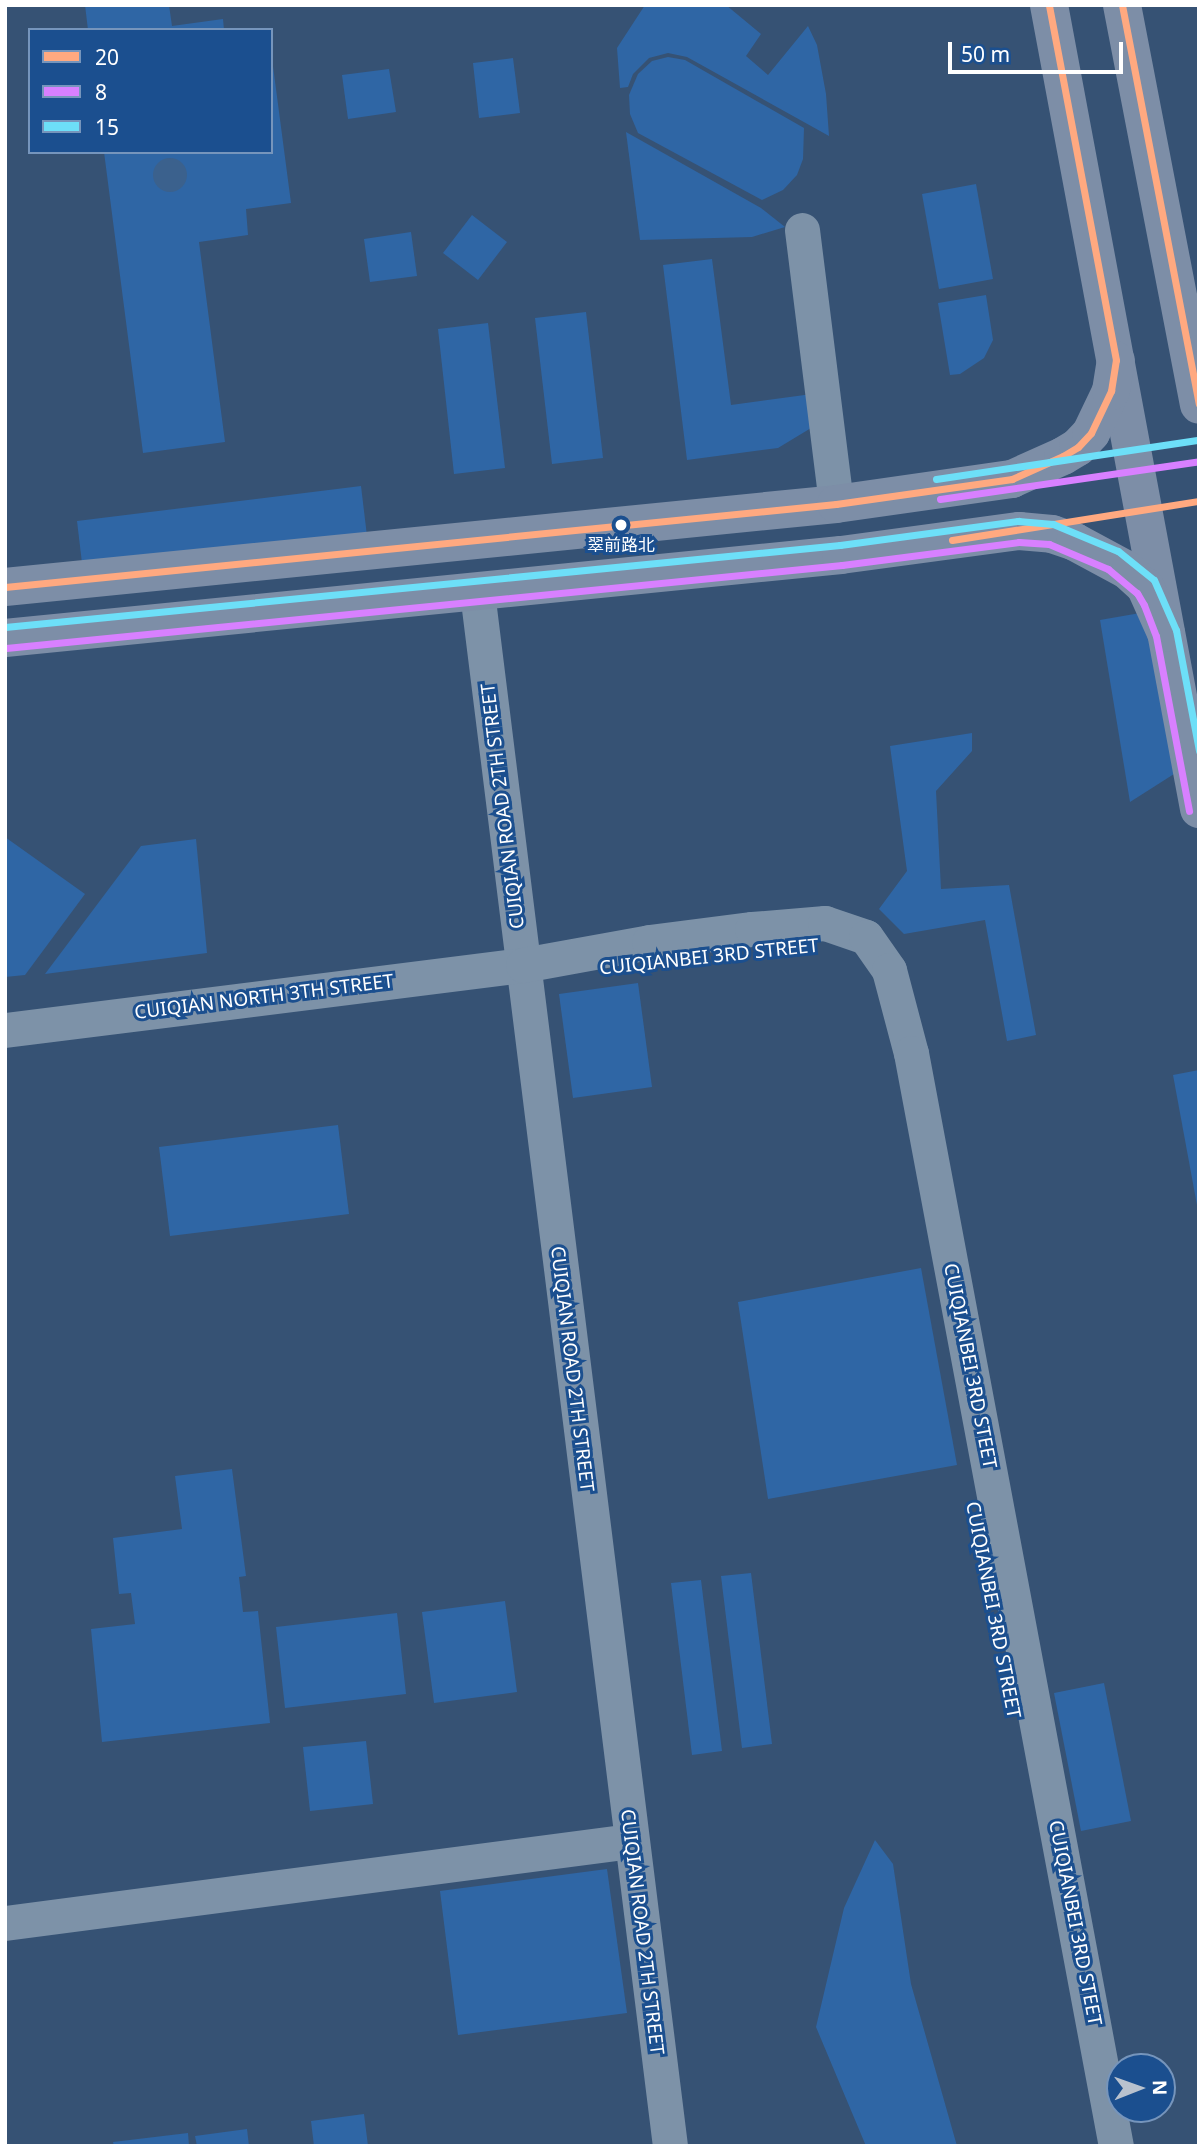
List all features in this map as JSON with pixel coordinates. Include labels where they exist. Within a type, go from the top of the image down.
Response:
[{"type":"main road","points":[[1049,5],[1199,809]]},
{"type":"main road","points":[[1122,5],[1194,365],[1199,405]]},
{"type":"main road","points":[[5,587],[836,504],[1012,478],[1079,447],[1091,433],[1111,391],[1116,360]]},
{"type":"main road","points":[[5,638],[841,555],[1019,531],[1052,534],[1075,542],[1127,570],[1145,586],[1166,633]]},
{"type":"street","points":[[802,230],[836,504]]},
{"type":"street","name":"CUIQIAN ROAD 2TH STREET","points":[[477,592],[630,1841],[670,2146]]},
{"type":"street","name":"CUIQIANBEI 3RD STEET","points":[[523,965],[649,942],[825,923],[866,937],[889,970],[911,1053],[1116,2146]]},
{"type":"street","name":"CUIQIANBEI 3RD STREET","points":[[523,965],[571,971],[818,943],[839,947],[853,954],[866,973],[900,1105],[1093,2146]]},
{"type":"street","name":"CUIQIAN NORTH 3TH STREET","points":[[5,1030],[523,965]]},
{"type":"street","points":[[5,1923],[630,1841]]},
{"type":"shaded area","points":[[85,5],[169,5],[172,26],[223,19],[224,28],[88,28]]},
{"type":"shaded area","points":[[645,5],[726,5],[761,34],[746,56],[768,75],[808,26],[817,45],[826,94],[829,136],[687,57],[668,53],[649,58],[633,74],[628,87],[620,88],[617,48]]},
{"type":"shaded area","points":[[668,57],[685,60],[804,128],[803,159],[797,175],[783,190],[762,200],[638,133],[630,114],[629,95],[638,74],[652,61]]},
{"type":"shaded area","points":[[513,58],[520,113],[479,118],[473,63]]},
{"type":"shaded area","points":[[273,66],[291,203],[246,209],[248,235],[199,242],[225,442],[143,453],[104,154],[273,154]]},
{"type":"shaded area","points":[[389,69],[396,112],[348,119],[342,75]]},
{"type":"shaded area","points":[[626,132],[761,208],[785,227],[752,237],[640,240]]},
{"type":"shaded area","points":[[170,158],[182,163],[187,175],[182,187],[170,192],[158,187],[153,175],[158,163]]},
{"type":"shaded area","points":[[976,184],[993,279],[939,289],[922,194]]},
{"type":"shaded area","points":[[472,215],[507,242],[478,280],[443,253]]},
{"type":"shaded area","points":[[411,232],[417,276],[370,282],[364,239]]},
{"type":"shaded area","points":[[712,259],[731,405],[812,394],[816,425],[778,448],[687,460],[663,265]]},
{"type":"shaded area","points":[[986,295],[993,340],[984,358],[960,374],[950,375],[938,303]]},
{"type":"shaded area","points":[[586,312],[603,458],[552,464],[535,318]]},
{"type":"shaded area","points":[[488,323],[505,468],[454,474],[438,329]]},
{"type":"shaded area","points":[[361,486],[367,536],[82,563],[77,521]]},
{"type":"shaded area","points":[[1146,612],[1174,774],[1130,802],[1100,620]]},
{"type":"shaded area","points":[[972,733],[972,751],[936,791],[941,889],[1009,885],[1036,1035],[1007,1041],[985,920],[904,934],[879,909],[907,871],[890,746]]},
{"type":"shaded area","points":[[5,837],[85,894],[25,975],[5,977]]},
{"type":"shaded area","points":[[196,839],[207,953],[45,974],[141,846]]},
{"type":"shaded area","points":[[638,983],[652,1087],[573,1098],[559,994]]},
{"type":"shaded area","points":[[1199,1070],[1199,1216],[1173,1075]]},
{"type":"shaded area","points":[[338,1125],[349,1214],[170,1236],[159,1147]]},
{"type":"shaded area","points":[[921,1268],[957,1465],[768,1499],[738,1302]]},
{"type":"shaded area","points":[[232,1469],[246,1576],[239,1577],[243,1612],[258,1611],[270,1723],[102,1742],[91,1629],[135,1624],[131,1593],[119,1594],[113,1538],[182,1529],[175,1476]]},
{"type":"shaded area","points":[[751,1573],[772,1744],[742,1748],[721,1576]]},
{"type":"shaded area","points":[[701,1580],[722,1751],[692,1755],[671,1583]]},
{"type":"shaded area","points":[[505,1601],[517,1692],[434,1703],[422,1612]]},
{"type":"shaded area","points":[[397,1613],[406,1694],[285,1708],[276,1627]]},
{"type":"shaded area","points":[[1104,1683],[1131,1821],[1081,1831],[1054,1693]]},
{"type":"shaded area","points":[[366,1741],[373,1804],[310,1811],[303,1747]]},
{"type":"shaded area","points":[[875,1840],[893,1864],[911,1984],[957,2146],[866,2146],[816,2027],[844,1908]]},
{"type":"shaded area","points":[[607,1869],[627,2013],[458,2035],[440,1891]]},
{"type":"shaded area","points":[[364,2114],[368,2146],[314,2146],[311,2121]]},
{"type":"shaded area","points":[[247,2129],[249,2146],[197,2146],[195,2136]]},
{"type":"shaded area","points":[[188,2133],[189,2146],[114,2146],[113,2142]]},
{"type":"transit line","name":"20","points":[[5,587],[836,504],[1012,479],[1063,456],[1078,447],[1091,433],[1111,391],[1116,360],[1049,5]]},
{"type":"transit line","name":"20","points":[[1122,5],[1199,404]]},
{"type":"transit line","name":"15","points":[[936,479],[1197,440]]},
{"type":"transit line","name":"8","points":[[940,499],[1199,461]]},
{"type":"transit line","name":"20","points":[[952,540],[1199,501]]},
{"type":"transit line","name":"15","points":[[5,627],[840,545],[1018,521],[1053,524],[1118,551],[1154,580],[1176,630],[1199,751]]},
{"type":"transit line","name":"8","points":[[6,648],[842,565],[1019,542],[1049,544],[1108,569],[1137,593],[1144,605],[1156,636],[1189,811]]},
{"type":"place","name":"翠前路北","points":[[621,525]]}]
